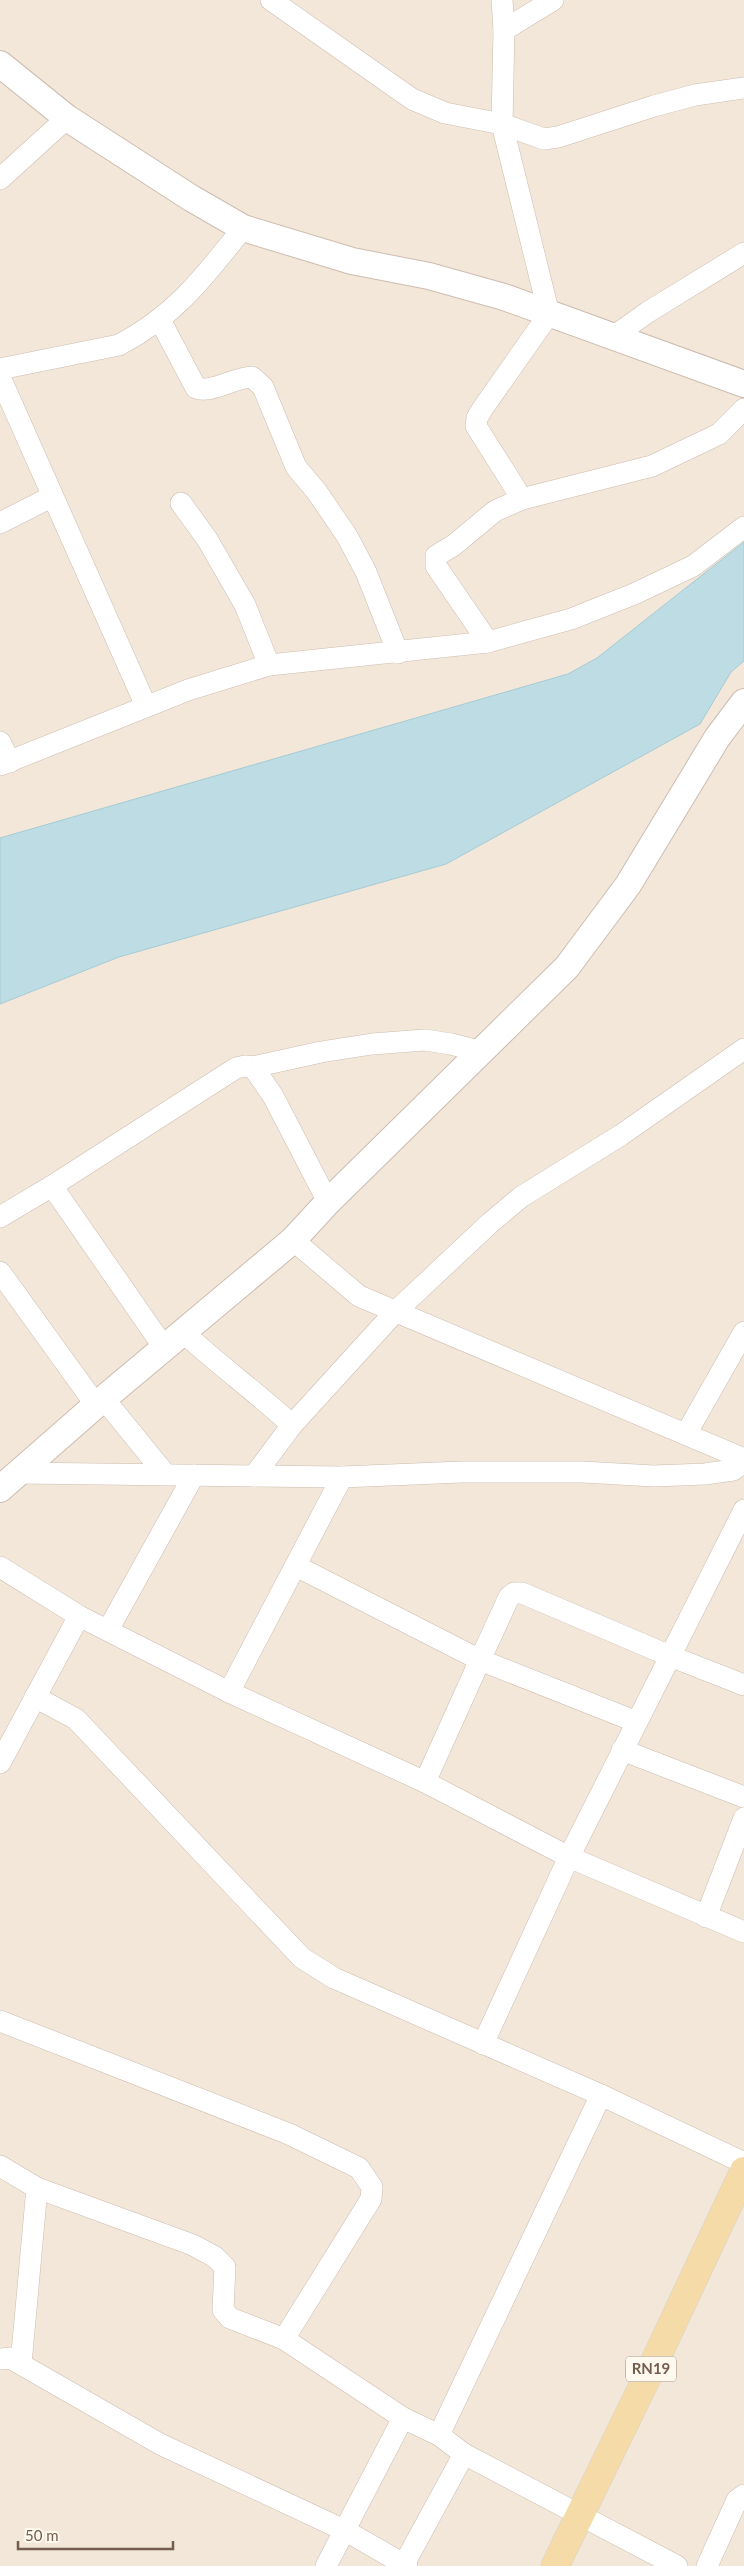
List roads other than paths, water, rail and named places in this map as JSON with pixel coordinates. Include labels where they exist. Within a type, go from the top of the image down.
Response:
[{"type":"main road","name":"RN19","points":[[555,2566],[744,2171]]},
{"type":"street","points":[[271,0],[412,99],[445,113],[502,124],[544,139],[558,137],[654,106],[695,96],[744,88]]},
{"type":"street","points":[[502,0],[504,30],[502,124],[549,314],[477,418],[476,426],[522,499]]},
{"type":"street","points":[[504,30],[553,0]]},
{"type":"street","points":[[0,64],[67,118],[190,198],[242,228],[352,261],[429,276],[504,296],[613,338],[744,384]]},
{"type":"street","points":[[0,179],[67,118]]},
{"type":"street","points":[[0,369],[119,345],[160,320],[204,279],[242,228]]},
{"type":"street","points":[[613,338],[648,312],[744,253]]},
{"type":"street","points":[[160,320],[196,388],[204,390],[243,377],[252,377],[263,387],[296,467],[331,511],[366,572],[398,653]]},
{"type":"street","points":[[0,377],[51,496],[146,706]]},
{"type":"street","points":[[488,642],[436,566],[435,560],[495,511],[522,499],[652,466],[719,434],[744,409]]},
{"type":"street","points":[[0,522],[51,496]]},
{"type":"street","points":[[181,503],[207,539],[245,605],[269,664]]},
{"type":"street","points":[[0,742],[5,763],[188,690],[269,664],[398,653],[488,642],[571,619],[634,594],[693,566],[744,528]]},
{"type":"street","points":[[10,1481],[100,1402],[293,1240],[328,1202],[567,967],[595,932],[628,885],[717,738],[744,702]]},
{"type":"street","points":[[0,1217],[52,1186],[236,1068],[253,1067],[320,1052],[425,1040],[482,1052]]},
{"type":"street","points":[[254,1476],[292,1425],[395,1312],[521,1198],[621,1135],[744,1049]]},
{"type":"street","points":[[253,1067],[273,1096],[328,1202]]},
{"type":"street","points":[[52,1186],[175,1341],[216,1362],[260,1396],[292,1425]]},
{"type":"street","points":[[10,1481],[165,1474],[342,1477],[462,1472],[582,1472],[663,1476],[705,1474],[733,1470],[744,1460],[359,1296],[293,1240]]},
{"type":"street","points":[[0,1272],[100,1402],[165,1474]]},
{"type":"street","points":[[686,1434],[744,1332]]},
{"type":"street","points":[[108,1630],[194,1475]]},
{"type":"street","points":[[229,1692],[342,1477]]},
{"type":"street","points":[[483,2044],[569,1857],[744,1510]]},
{"type":"street","points":[[296,1566],[480,1660],[637,1722]]},
{"type":"street","points":[[0,1567],[79,1616],[229,1692],[425,1782],[569,1857],[744,1932]]},
{"type":"street","points":[[425,1782],[509,1597],[514,1593],[522,1593],[670,1656],[744,1685]]},
{"type":"street","points":[[0,1763],[79,1616]]},
{"type":"street","points":[[35,1697],[76,1719],[302,1958],[334,1978],[600,2095],[744,2163]]},
{"type":"street","points":[[622,1750],[744,1797]]},
{"type":"street","points":[[706,1917],[744,1818]]},
{"type":"street","points":[[0,2021],[289,2134],[359,2168],[372,2187],[371,2199],[284,2339]]},
{"type":"street","points":[[439,2435],[600,2095]]},
{"type":"street","points":[[0,2166],[37,2188],[193,2245],[215,2257],[225,2267],[223,2310],[230,2318],[284,2339],[403,2418],[439,2435],[464,2454],[677,2566]]},
{"type":"street","points":[[37,2188],[5,2360],[160,2444],[346,2531],[405,2566],[464,2454]]},
{"type":"street","points":[[326,2566],[346,2531],[403,2418]]},
{"type":"street","points":[[707,2566],[738,2500],[744,2495]]},
{"type":"water","points":[[744,542],[744,661],[731,672],[700,724],[446,864],[119,957],[0,1004],[0,838],[568,674],[597,658]]}]
